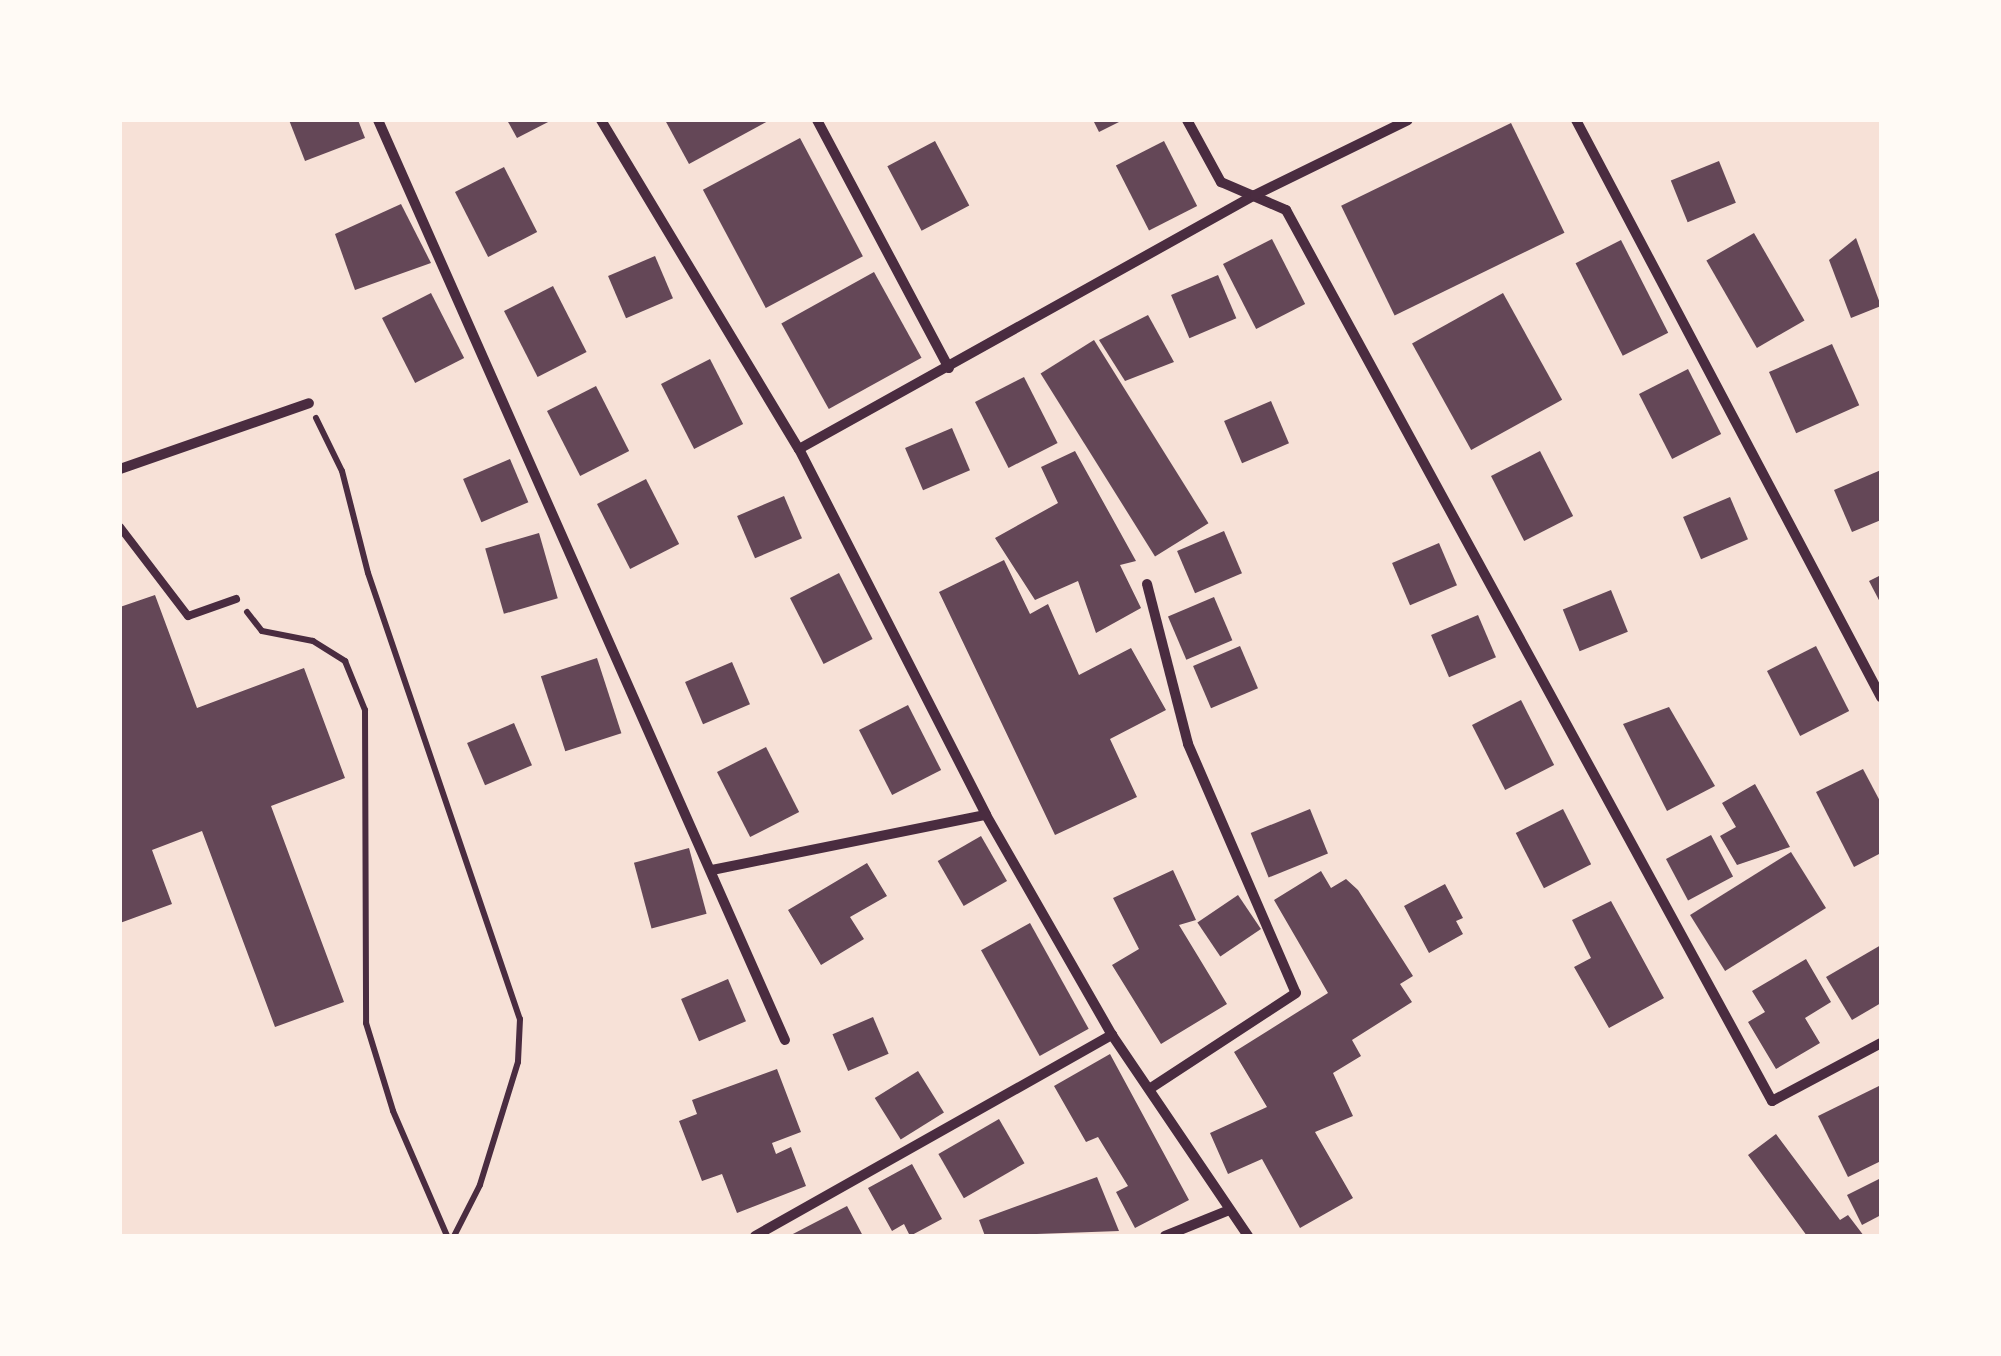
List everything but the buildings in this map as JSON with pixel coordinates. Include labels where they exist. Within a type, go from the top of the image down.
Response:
[{"type":"street","points":[[378,120],[785,1040]]},
{"type":"street","points":[[601,120],[799,449],[986,814],[1112,1034],[1227,1211],[1248,1236]]},
{"type":"street","points":[[818,120],[949,368]]},
{"type":"street","points":[[1187,120],[1221,182],[1286,210],[1772,1101],[1881,1042]]},
{"type":"street","points":[[799,449],[1255,195],[1408,120]]},
{"type":"street","points":[[1576,120],[1881,697]]},
{"type":"street","points":[[120,469],[310,404]]},
{"type":"street","points":[[1147,584],[1188,744],[1296,993],[1150,1088]]},
{"type":"street","points":[[712,870],[986,814]]},
{"type":"street","points":[[755,1236],[1112,1034]]},
{"type":"street","points":[[1164,1236],[1227,1211]]},
{"type":"lane","points":[[120,527],[188,616],[236,599]]},
{"type":"path","points":[[310,404],[342,472],[368,573],[520,1019],[512,1080],[480,1186],[450,1236]]},
{"type":"path","points":[[236,599],[262,632],[313,641],[345,661],[365,710],[366,1023],[393,1111],[450,1236]]}]
